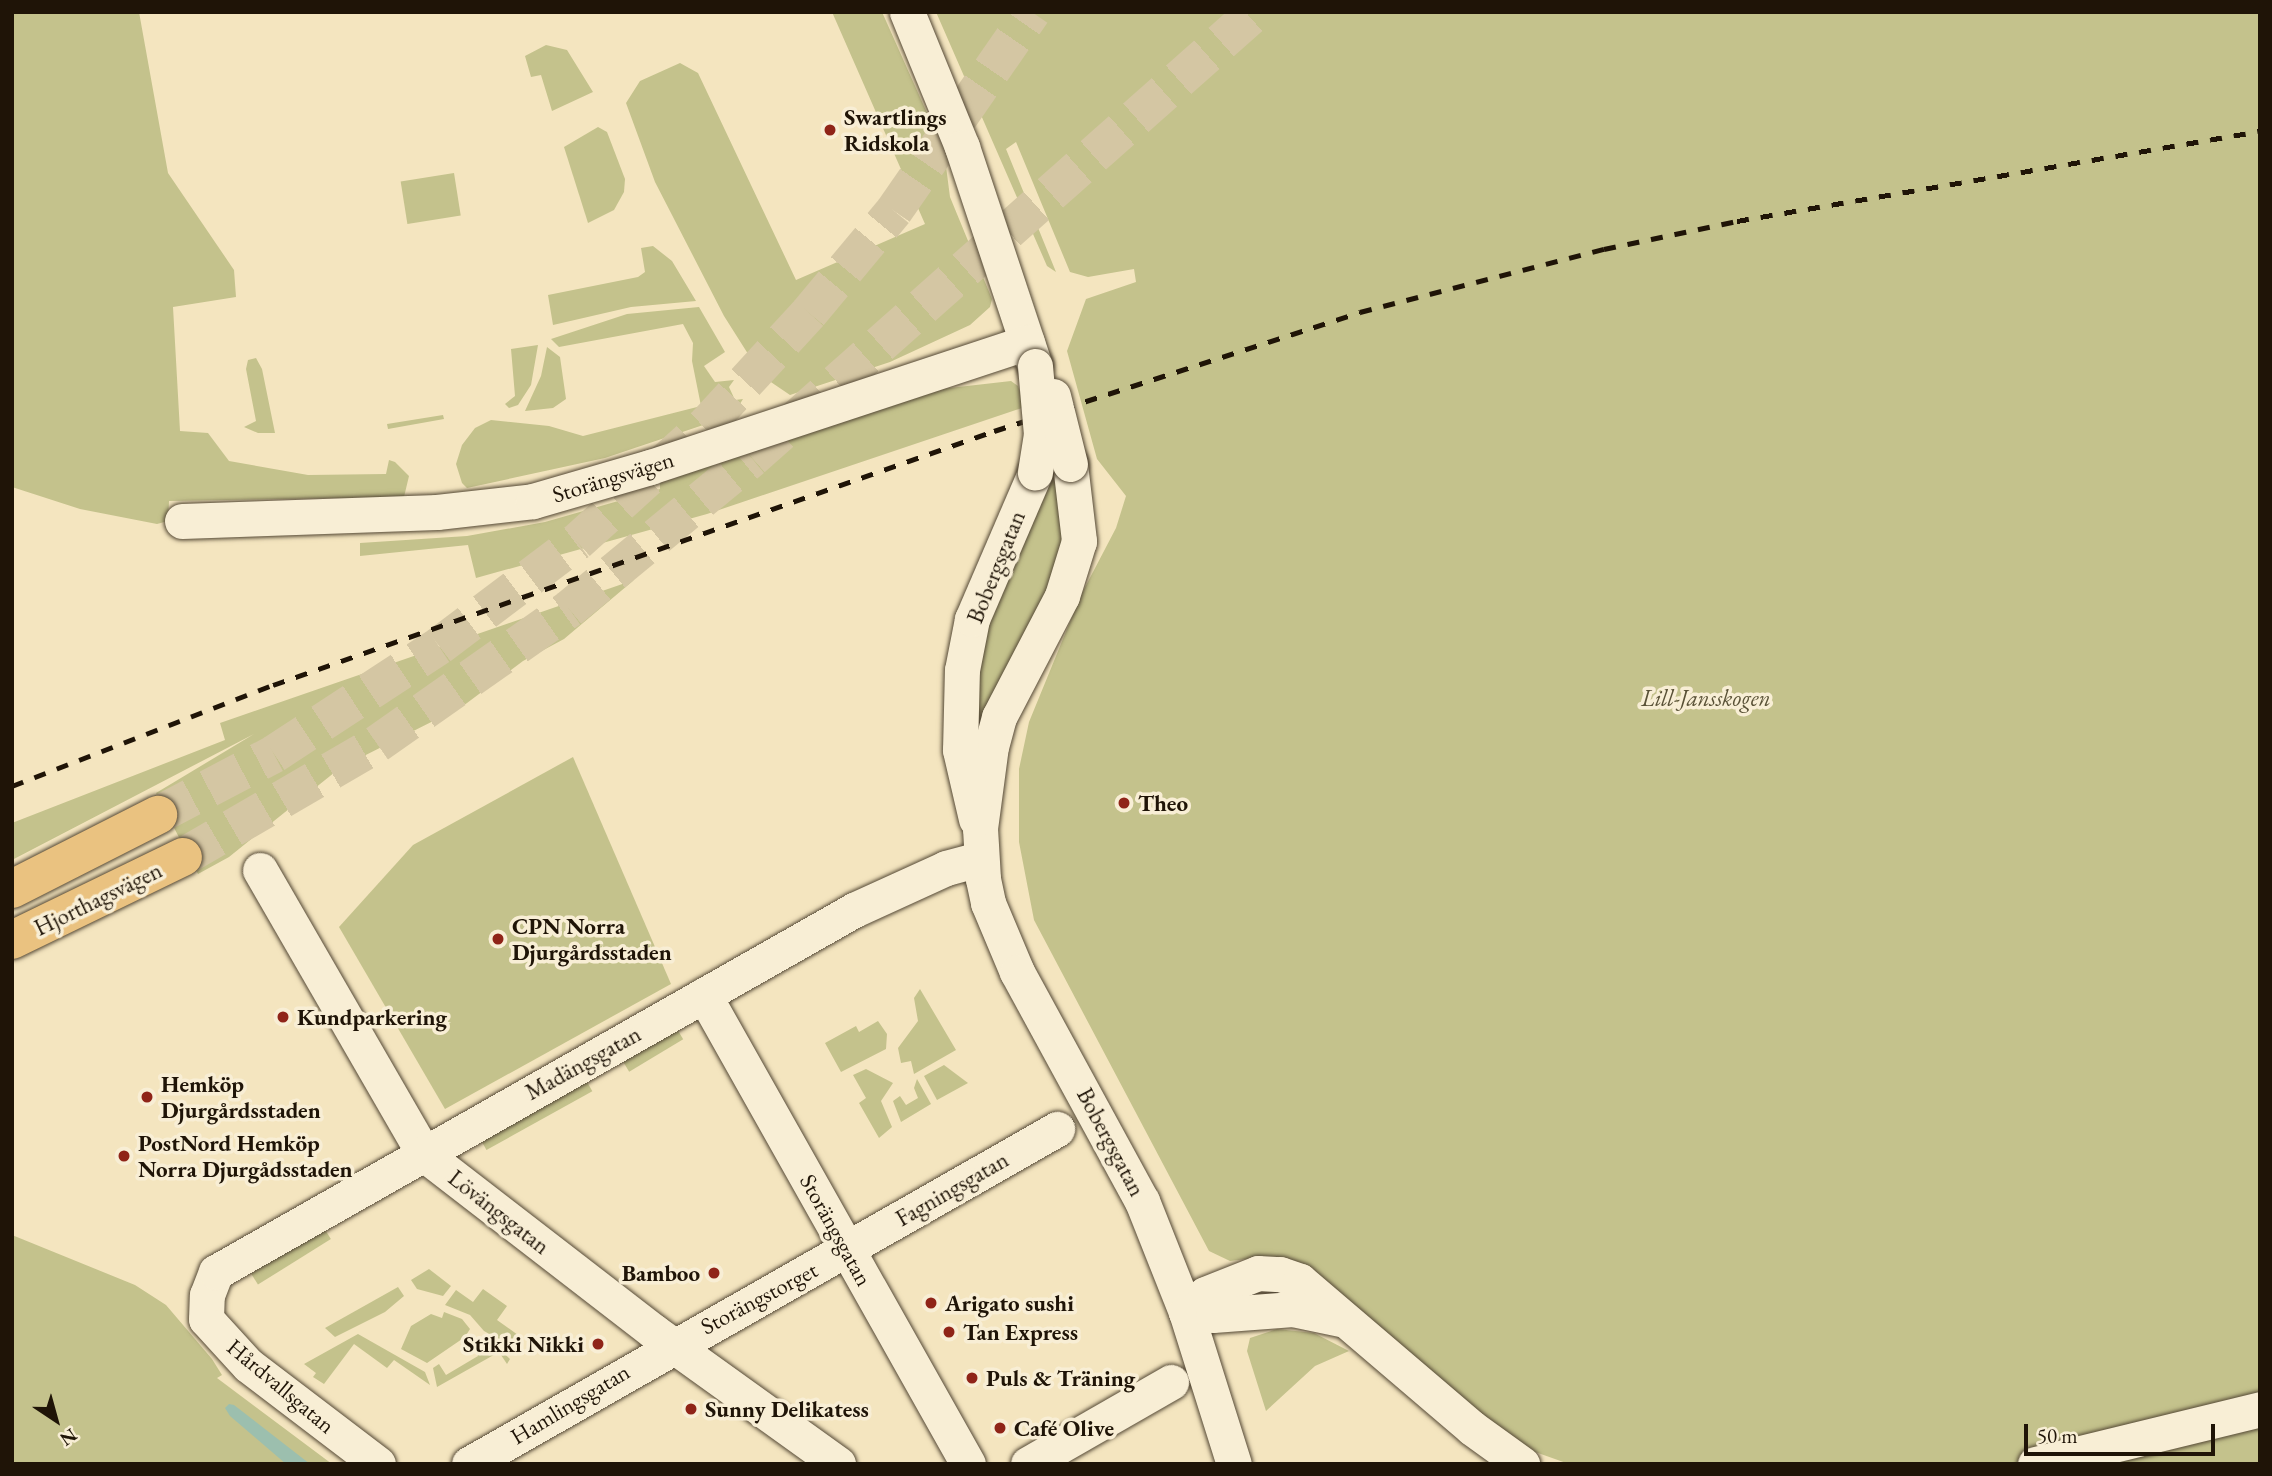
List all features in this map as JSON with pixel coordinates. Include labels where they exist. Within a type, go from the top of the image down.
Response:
[{"type":"highway","name":"Hjorthagsvägen","points":[[12,889],[158,815]]},
{"type":"highway","name":"Hjorthagsvägen","points":[[12,940],[183,857]]},
{"type":"street","points":[[907,12],[962,147],[1031,355]]},
{"type":"street","name":"Bobergsgatan","points":[[980,843],[990,746],[999,717],[1071,575],[1079,541],[1070,464],[1052,391],[1031,355]]},
{"type":"street","name":"Bobergsgatan","points":[[1031,355],[1041,435],[1035,473],[972,619],[962,670],[960,750],[969,803],[997,927],[1142,1201],[1186,1312],[1234,1464]]},
{"type":"street","name":"Storängsvägen","points":[[181,521],[437,512],[533,501],[1031,355]]},
{"type":"street","name":"Madängsgatan","points":[[207,1295],[216,1272],[854,910],[946,868],[980,843]]},
{"type":"street","name":"Lövängsgatan","points":[[260,870],[424,1154],[671,1345],[838,1464]]},
{"type":"street","name":"Storängsgatan","points":[[704,995],[968,1464]]},
{"type":"street","name":"Fagningsgatan","points":[[847,1251],[1057,1129]]},
{"type":"street","name":"Storängstorget","points":[[671,1345],[847,1251]]},
{"type":"street","name":"Hårdvallsgatan","points":[[207,1295],[206,1320],[248,1364],[378,1464]]},
{"type":"street","points":[[1186,1312],[1213,1315],[1293,1309],[1341,1319],[1482,1436],[1522,1464]]},
{"type":"street","name":"Hamlingsgatan","points":[[469,1464],[671,1345]]},
{"type":"street","points":[[1028,1464],[1171,1382]]},
{"type":"street","points":[[2035,1464],[2260,1409]]},
{"type":"green space","points":[[12,12],[139,12],[168,173],[234,270],[236,297],[173,307],[180,431],[208,433],[229,461],[308,475],[386,474],[389,460],[395,462],[409,476],[404,497],[169,501],[168,521],[157,524],[80,509],[12,487]]},
{"type":"green space","points":[[832,12],[882,12],[944,151],[950,197],[992,299],[990,307],[970,325],[890,362],[790,395],[762,376],[724,316],[655,182],[626,103],[640,81],[680,63],[698,73],[796,280],[925,224]]},
{"type":"green space","name":"Lill-Jansskogen","points":[[936,12],[2260,12],[2260,1464],[1569,1464],[1524,1448],[1255,1258],[1230,1261],[1209,1251],[1034,920],[1019,842],[1019,769],[1029,722],[1081,595],[1116,528],[1126,496],[1097,459],[1067,351],[1086,299],[1136,282],[1134,269],[1088,277],[1070,272],[1016,142],[1006,149],[1056,272],[1047,266]]},
{"type":"green space","points":[[546,45],[567,50],[593,92],[552,111],[541,75],[531,77],[525,56]]},
{"type":"green space","points":[[598,127],[607,132],[625,179],[624,192],[614,210],[588,223],[564,147]]},
{"type":"green space","points":[[454,173],[461,215],[407,224],[401,181]]},
{"type":"green space","points":[[653,246],[672,261],[696,301],[631,307],[553,325],[548,295],[638,277],[645,272],[641,248]]},
{"type":"green space","points":[[699,307],[725,352],[704,366],[715,382],[734,380],[729,387],[735,400],[743,399],[733,415],[605,458],[467,488],[462,483],[456,464],[462,445],[475,428],[491,420],[549,426],[583,436],[701,406],[692,361],[693,343],[683,324],[559,347],[551,339],[627,314]]},
{"type":"green space","points":[[538,345],[531,385],[518,405],[509,408],[505,404],[515,396],[511,349]]},
{"type":"green space","points":[[547,347],[560,357],[566,399],[553,408],[525,411],[541,376]]},
{"type":"green space","points":[[256,358],[262,369],[275,433],[258,433],[244,427],[256,421],[246,369],[248,360]]},
{"type":"green space","points":[[1011,381],[1018,386],[1025,407],[707,514],[476,578],[468,545],[360,556],[360,543],[467,536],[545,522],[660,489],[660,474],[932,390]]},
{"type":"green space","points":[[443,415],[444,419],[388,429],[387,424]]},
{"type":"green space","points":[[1078,462],[1080,530],[975,748],[972,666],[1045,471]]},
{"type":"green space","points":[[634,580],[564,639],[523,661],[463,706],[340,768],[229,857],[198,874],[156,793],[254,734],[12,860],[12,823],[225,740],[220,723]]},
{"type":"green space","name":"CPN Norra Djurgårdsstaden","points":[[573,757],[671,984],[445,1109],[339,927],[413,845]]},
{"type":"green space","points":[[920,989],[956,1050],[914,1074],[911,1061],[901,1063],[898,1048],[918,1021],[914,998]]},
{"type":"green space","points":[[878,1021],[887,1034],[886,1049],[841,1072],[825,1043],[856,1026],[859,1032]]},
{"type":"green space","points":[[677,1029],[683,1039],[629,1072],[623,1061]]},
{"type":"green space","points":[[944,1065],[968,1083],[937,1100],[924,1076]]},
{"type":"green space","points":[[866,1069],[893,1083],[881,1101],[892,1127],[879,1138],[859,1103],[866,1098],[853,1075]]},
{"type":"green space","points":[[917,1079],[931,1104],[901,1122],[893,1101],[900,1096],[906,1105],[918,1098],[914,1088]]},
{"type":"green space","points":[[586,1080],[592,1091],[486,1150],[480,1139]]},
{"type":"green space","points":[[324,1228],[331,1239],[258,1285],[251,1274]]},
{"type":"green space","points":[[12,1235],[135,1285],[166,1305],[212,1359],[222,1375],[217,1378],[332,1464],[12,1464]]},
{"type":"green space","points":[[429,1269],[451,1286],[443,1296],[417,1289],[411,1280]]},
{"type":"green space","points":[[398,1287],[404,1296],[385,1312],[335,1337],[325,1328]]},
{"type":"green space","points":[[483,1289],[507,1306],[497,1320],[518,1335],[509,1345],[484,1331],[470,1315],[445,1305],[456,1290],[473,1302]]},
{"type":"green space","points":[[444,1312],[462,1319],[470,1329],[465,1337],[427,1363],[401,1349],[411,1326],[431,1314],[442,1318]]},
{"type":"green space","points":[[1277,1329],[1314,1333],[1349,1351],[1315,1366],[1266,1411],[1247,1351],[1250,1338]]},
{"type":"green space","points":[[358,1334],[425,1372],[430,1385],[394,1360],[387,1368],[354,1344],[324,1384],[313,1377],[316,1373],[304,1364]]},
{"type":"green space","points":[[479,1339],[495,1345],[510,1359],[507,1364],[499,1352],[437,1387],[433,1368],[439,1364],[446,1375],[478,1356],[474,1343]]},
{"type":"shaded area","points":[[229,1404],[234,1405],[310,1464],[286,1464],[230,1416],[225,1408]]},
{"type":"tunnel","points":[[158,815],[274,754],[439,646],[577,542],[707,424],[809,313],[894,211],[1032,12]]},
{"type":"tunnel","points":[[183,857],[377,744],[569,609],[752,458],[1255,12]]},
{"type":"railway","points":[[12,786],[273,685],[994,431],[1360,312],[1604,249],[1737,221],[2260,131]]},
{"type":"place","name":"Swartlings Ridskola","points":[[830,130]]},
{"type":"place","name":"Theo","points":[[1124,803]]},
{"type":"place","name":"CPN Norra Djurgårdsstaden","points":[[498,939]]},
{"type":"place","name":"Kundparkering","points":[[283,1017]]},
{"type":"place","name":"Hemköp Djurgårdsstaden","points":[[147,1097]]},
{"type":"place","name":"PostNord Hemköp Norra Djurgådsstaden","points":[[124,1156]]},
{"type":"place","name":"Bamboo","points":[[714,1273]]},
{"type":"place","name":"Arigato sushi","points":[[931,1303]]},
{"type":"place","name":"Tan Express","points":[[949,1332]]},
{"type":"place","name":"Stikki Nikki","points":[[598,1344]]},
{"type":"place","name":"Puls & Träning","points":[[972,1378]]},
{"type":"place","name":"Sunny Delikatess","points":[[691,1409]]},
{"type":"place","name":"Café Olive","points":[[1000,1428]]}]
